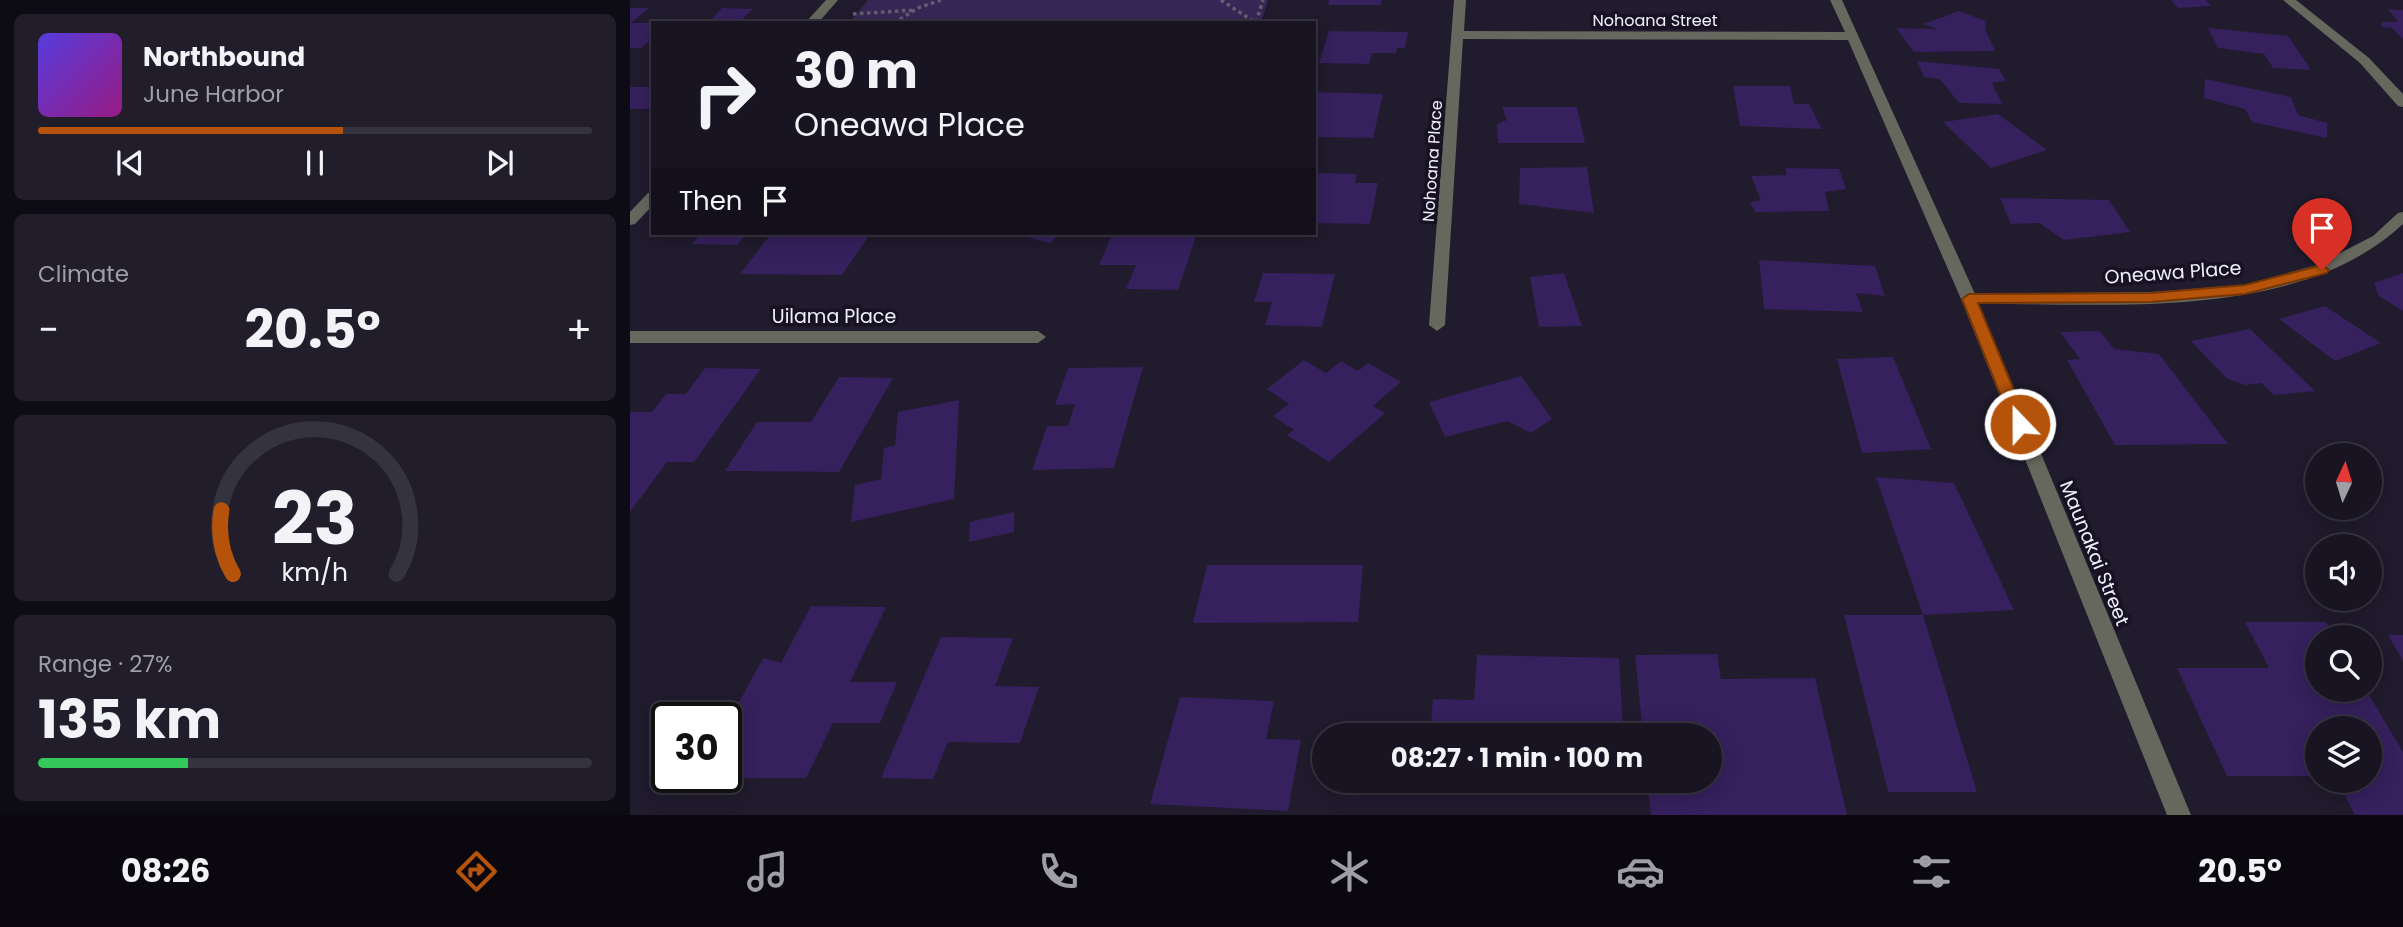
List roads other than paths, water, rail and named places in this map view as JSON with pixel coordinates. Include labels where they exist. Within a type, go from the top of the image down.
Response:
[{"type":"street","points":[[813,21],[832,0]]},
{"type":"street","name":"Nohoana Place","points":[[1437,325],[1460,0]]},
{"type":"street","name":"Maunakai Street","points":[[1836,0],[1969,299],[2179,815]]},
{"type":"street","points":[[2289,0],[2359,57],[2392,87],[2403,103]]},
{"type":"street","name":"Nohoana Street","points":[[1458,35],[1852,36]]},
{"type":"street","points":[[630,221],[651,198]]},
{"type":"street","name":"Oneawa Place","points":[[1969,299],[2151,298],[2245,290],[2322,270],[2378,239],[2402,219]]},
{"type":"street","name":"Uilama Place","points":[[630,337],[1038,337]]}]
